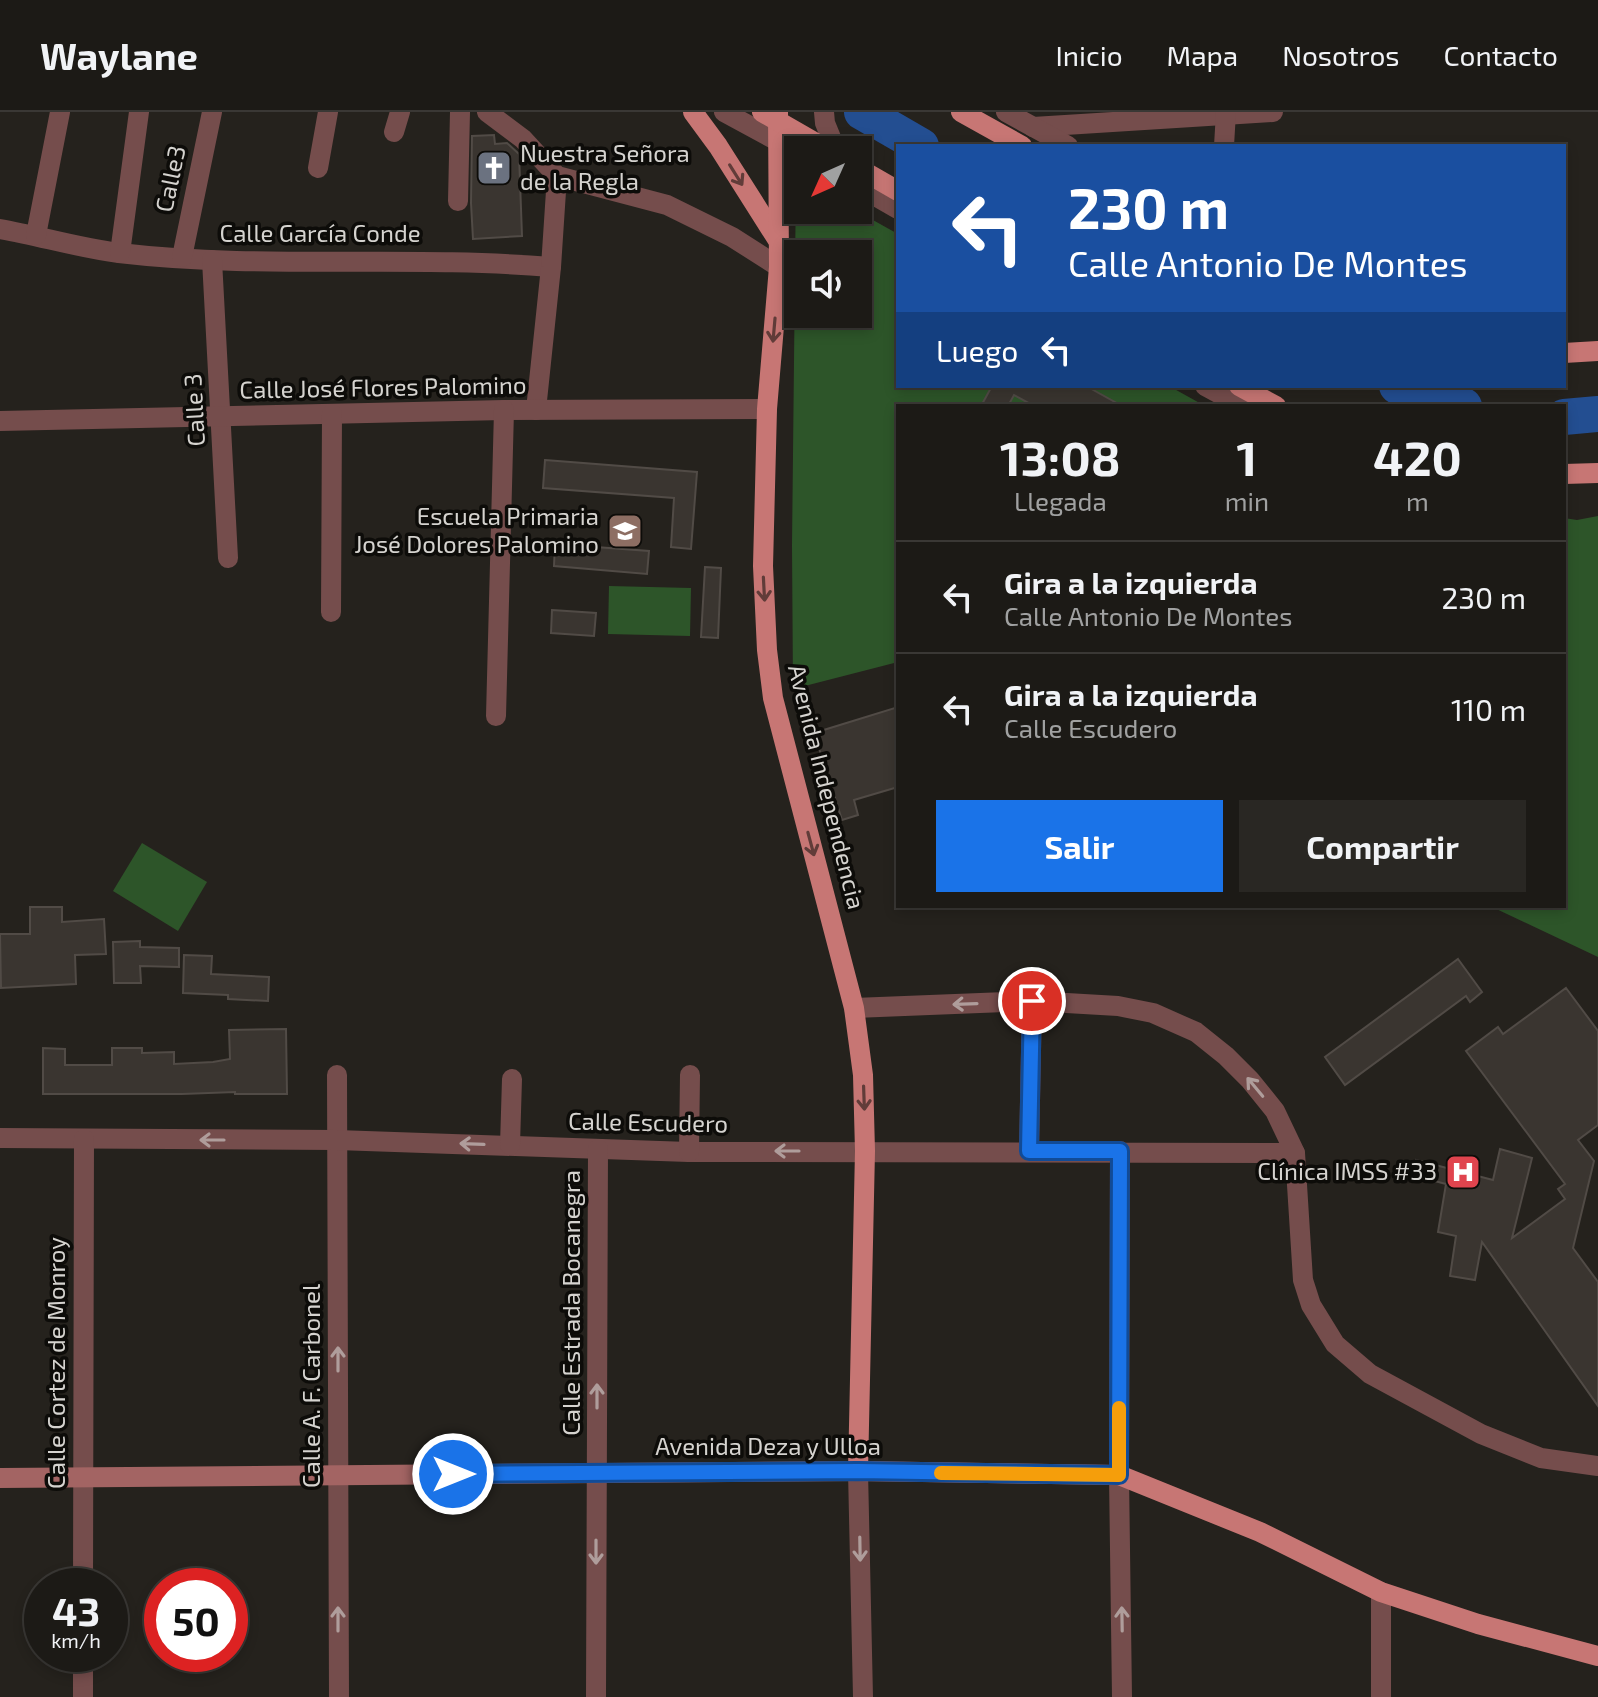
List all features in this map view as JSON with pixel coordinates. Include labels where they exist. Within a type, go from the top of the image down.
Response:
[{"type":"main road","points":[[693,112],[778,240]]},
{"type":"main road","points":[[762,112],[804,136]]},
{"type":"main road","name":"Avenida Independencia","points":[[778,112],[779,267],[767,409],[763,566],[767,650],[773,698],[854,1008],[863,1075],[865,1151],[858,1471]]},
{"type":"main road","points":[[961,112],[1018,144]]},
{"type":"main road","points":[[872,176],[896,190]]},
{"type":"main road","points":[[1566,353],[1598,351]]},
{"type":"main road","points":[[1243,388],[1272,404]]},
{"type":"main road","points":[[1566,474],[1598,473]]},
{"type":"main road","name":"Avenida Deza y Ulloa","points":[[0,1478],[858,1471],[1119,1475],[1260,1532],[1381,1592],[1478,1624],[1598,1656]]},
{"type":"street","points":[[36,235],[60,112]]},
{"type":"street","points":[[120,253],[139,112]]},
{"type":"street","name":"Calle3","points":[[182,257],[212,112]]},
{"type":"street","points":[[318,168],[328,112]]},
{"type":"street","points":[[458,201],[460,112]]},
{"type":"street","points":[[487,112],[523,139],[557,176],[667,205],[721,231],[779,267]]},
{"type":"street","points":[[724,112],[784,144]]},
{"type":"street","points":[[1006,112],[1064,144]]},
{"type":"street","points":[[1033,127],[1273,112]]},
{"type":"street","points":[[1224,144],[1226,113]]},
{"type":"street","points":[[824,117],[831,136]]},
{"type":"street","points":[[536,410],[557,176]]},
{"type":"street","points":[[872,194],[896,208]]},
{"type":"street","name":"Calle García Conde","points":[[0,229],[120,253],[212,260],[458,261],[551,267]]},
{"type":"street","name":"Calle 3","points":[[212,260],[228,558]]},
{"type":"street","points":[[1209,388],[1238,404]]},
{"type":"street","name":"Calle José Flores Palomino","points":[[0,421],[504,410],[767,409]]},
{"type":"street","points":[[496,716],[504,410]]},
{"type":"street","points":[[331,612],[332,414]]},
{"type":"street","points":[[1029,1151],[1032,1001]]},
{"type":"street","points":[[854,1008],[1032,1001],[1118,1006],[1153,1013],[1196,1032],[1250,1080],[1275,1111],[1295,1153],[1303,1280],[1311,1305],[1335,1344],[1370,1374],[1481,1434],[1541,1458],[1598,1466]]},
{"type":"street","name":"Calle A. F. Carbonel","points":[[337,1075],[339,1697]]},
{"type":"street","points":[[689,1152],[690,1075]]},
{"type":"street","points":[[510,1145],[512,1079]]},
{"type":"street","name":"Calle Escudero","points":[[0,1138],[337,1140],[689,1152],[1295,1153]]},
{"type":"street","name":"Calle Cortez de Monroy","points":[[83,1568],[84,1139]]},
{"type":"street","name":"Calle Estrada Bocanegra","points":[[596,1697],[598,1149]]},
{"type":"street","points":[[1120,1151],[1122,1697]]},
{"type":"street","points":[[858,1471],[863,1697]]},
{"type":"street","points":[[1381,1592],[1381,1697]]},
{"type":"street","points":[[83,1672],[83,1697]]},
{"type":"green space","points":[[872,219],[896,233],[896,388],[1173,388],[1201,404],[896,404],[896,663],[793,689],[794,328],[872,328],[872,240],[795,240],[795,224],[872,224]]},
{"type":"green space","points":[[1598,516],[1598,957],[1494,908],[1566,908],[1566,518],[1577,520]]},
{"type":"green space","points":[[609,586],[691,588],[690,636],[608,634]]},
{"type":"green space","points":[[142,843],[207,882],[178,931],[113,891]]},
{"type":"building","name":"Nuestra Señora de la Regla","points":[[494,135],[495,144],[507,143],[519,154],[522,236],[473,239],[472,136]]},
{"type":"building","points":[[991,388],[1090,388],[1118,404],[1030,404],[1014,395],[1009,404],[982,404]]},
{"type":"building","points":[[545,460],[697,472],[691,549],[671,547],[674,498],[543,488]]},
{"type":"building","points":[[555,544],[649,551],[647,574],[554,566]]},
{"type":"building","points":[[705,567],[721,568],[718,638],[701,637]]},
{"type":"building","points":[[552,610],[596,613],[594,636],[551,633]]},
{"type":"building","points":[[896,708],[896,788],[854,800],[858,815],[842,820],[814,733]]},
{"type":"building","points":[[30,907],[62,907],[62,922],[104,919],[106,954],[75,955],[76,984],[1,988],[0,934],[30,934]]},
{"type":"building","points":[[140,941],[140,947],[179,948],[179,967],[140,966],[141,983],[114,983],[113,942]]},
{"type":"building","points":[[184,955],[212,956],[211,974],[269,977],[268,1001],[183,993]]},
{"type":"building","points":[[1458,959],[1482,992],[1470,1002],[1466,996],[1345,1085],[1325,1057]]},
{"type":"building","points":[[1566,988],[1598,1031],[1598,1125],[1578,1140],[1594,1161],[1573,1248],[1598,1282],[1598,1406],[1482,1242],[1475,1280],[1450,1276],[1456,1236],[1438,1232],[1446,1184],[1412,1175],[1416,1160],[1493,1180],[1500,1149],[1532,1158],[1512,1238],[1565,1199],[1558,1189],[1565,1184],[1466,1051],[1498,1027],[1503,1034]]},
{"type":"building","points":[[286,1029],[287,1094],[43,1094],[43,1048],[65,1049],[65,1065],[112,1065],[112,1048],[142,1048],[142,1053],[174,1052],[174,1064],[213,1062],[230,1059],[229,1030]]},
{"type":"waterway","points":[[862,112],[918,144]]},
{"type":"waterway","points":[[1404,388],[1457,404]]},
{"type":"waterway","points":[[1566,417],[1598,414]]},
{"type":"slow traffic","points":[[941,1473],[1119,1475],[1119,1408]]},
{"type":"place","name":"Nuestra Señora de la Regla","points":[[494,168]]},
{"type":"place","name":"Escuela Primaria José Dolores Palomino","points":[[625,531]]},
{"type":"place","name":"Clínica IMSS #33","points":[[1463,1172]]},
{"type":"route","points":[[453,1474],[858,1471],[1119,1475],[1120,1151],[1029,1151],[1032,1001]]}]
